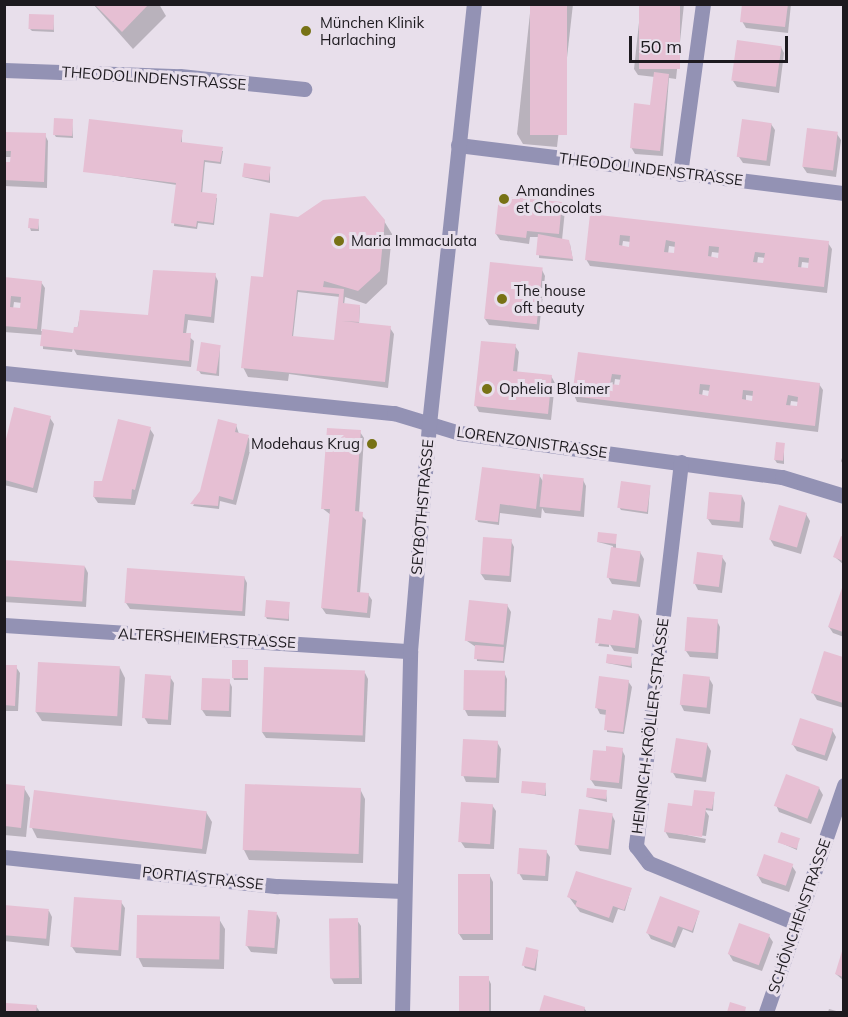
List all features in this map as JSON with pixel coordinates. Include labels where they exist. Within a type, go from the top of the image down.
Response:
[{"type":"street","name":"SEYBOTHSTRASSE","points":[[402,1012],[410,651],[429,424],[474,4]]},
{"type":"street","points":[[680,174],[703,4]]},
{"type":"street","name":"THEODOLINDENSTRASSE","points":[[4,70],[180,76],[304,89]]},
{"type":"street","name":"THEODOLINDENSTRASSE","points":[[458,145],[843,193]]},
{"type":"street","name":"LORENZONISTRASSE","points":[[4,373],[394,413],[464,434],[784,477],[843,496]]},
{"type":"street","name":"HEINRICH-KRÖLLER-STRASSE","points":[[681,462],[636,846],[649,863],[796,923]]},
{"type":"street","name":"ALTERSHEIMERSTRASSE","points":[[4,626],[410,651]]},
{"type":"street","name":"SCHÖNCHENSTRASSE","points":[[766,1012],[843,785]]},
{"type":"street","name":"PORTIASTRASSE","points":[[4,857],[266,885],[403,891]]},
{"type":"building","points":[[94,4],[149,4],[122,32]]},
{"type":"building","points":[[530,4],[567,4],[567,135],[530,135]]},
{"type":"building","points":[[639,4],[680,4],[680,69],[639,69]]},
{"type":"building","points":[[742,4],[788,4],[785,27],[740,22]]},
{"type":"building","points":[[29,14],[54,15],[53,30],[28,29]]},
{"type":"building","points":[[737,40],[782,46],[776,87],[731,81]]},
{"type":"building","points":[[654,72],[669,74],[660,151],[630,148],[634,103],[650,105]]},
{"type":"building","points":[[54,118],[73,119],[72,136],[53,135]]},
{"type":"building","points":[[89,119],[183,130],[181,142],[223,147],[220,162],[204,160],[201,192],[217,194],[213,223],[197,221],[196,227],[171,223],[176,183],[83,172]]},
{"type":"building","points":[[742,119],[772,123],[766,161],[737,157]]},
{"type":"building","points":[[807,128],[838,132],[833,170],[802,167]]},
{"type":"building","points":[[4,132],[46,133],[44,182],[4,180],[4,162],[10,162],[11,151],[4,151]]},
{"type":"building","points":[[244,163],[271,167],[269,181],[242,177]]},
{"type":"building","points":[[365,196],[385,220],[380,271],[358,291],[324,281],[323,287],[344,289],[343,303],[360,305],[359,322],[342,321],[391,326],[385,382],[241,368],[251,276],[263,277],[270,213],[298,217],[323,200]],"holes":[[[297,290],[339,294],[334,340],[292,336]]]},
{"type":"building","points":[[499,196],[562,202],[559,234],[527,231],[526,238],[495,234]]},
{"type":"building","points":[[590,214],[829,241],[824,287],[585,260]],"holes":[[[620,235],[630,236],[629,247],[619,245]],[[666,240],[675,242],[674,253],[664,252]],[[709,246],[719,247],[718,258],[708,256]],[[755,252],[765,253],[763,263],[753,262]],[[799,257],[809,258],[808,268],[798,267]]]},
{"type":"building","points":[[29,218],[39,219],[38,229],[28,228]]},
{"type":"building","points":[[538,234],[569,240],[573,259],[536,255]]},
{"type":"building","points":[[490,262],[543,268],[537,324],[484,319]]},
{"type":"building","points":[[153,270],[216,273],[211,317],[185,314],[183,333],[191,333],[189,361],[40,346],[42,329],[73,333],[74,327],[78,327],[80,310],[148,315]]},
{"type":"building","points":[[4,277],[42,281],[37,329],[4,326]],"holes":[[[11,296],[21,297],[20,308],[10,307]]]},
{"type":"building","points":[[481,341],[516,344],[513,371],[552,375],[548,414],[474,406]]},
{"type":"building","points":[[201,342],[221,345],[216,374],[196,371]]},
{"type":"building","points":[[578,352],[820,383],[815,426],[572,396]],"holes":[[[612,374],[621,375],[619,385],[610,384]],[[700,384],[710,385],[708,396],[699,394]],[[743,390],[753,391],[752,401],[742,399]],[[788,395],[798,397],[797,406],[786,405]]]},
{"type":"building","points":[[14,407],[51,416],[33,488],[5,480],[5,443]]},
{"type":"building","points":[[118,419],[151,427],[135,490],[132,489],[131,499],[93,497],[94,481],[102,481]]},
{"type":"building","points":[[218,419],[237,424],[235,432],[249,435],[233,500],[219,496],[218,506],[190,504],[200,491]]},
{"type":"building","points":[[327,428],[361,430],[355,511],[363,512],[357,592],[369,593],[367,613],[321,608],[330,509],[321,509]]},
{"type":"building","points":[[776,442],[785,443],[783,461],[774,460]]},
{"type":"building","points":[[482,467],[540,474],[536,509],[500,504],[498,522],[475,520]]},
{"type":"building","points":[[543,474],[584,478],[580,511],[540,507]]},
{"type":"building","points":[[621,481],[651,485],[647,512],[617,508]]},
{"type":"building","points":[[709,492],[742,495],[740,522],[707,519]]},
{"type":"building","points":[[779,505],[807,513],[797,548],[769,540]]},
{"type":"building","points":[[598,532],[617,534],[616,544],[597,542]]},
{"type":"building","points":[[841,536],[843,537],[843,561],[833,557]]},
{"type":"building","points":[[483,537],[512,539],[509,576],[480,574]]},
{"type":"building","points":[[611,547],[641,551],[636,582],[607,578]]},
{"type":"building","points":[[697,552],[723,555],[719,587],[693,584]]},
{"type":"building","points":[[4,560],[85,566],[82,602],[4,596]]},
{"type":"building","points":[[127,568],[245,576],[242,611],[125,603]]},
{"type":"building","points":[[843,589],[843,632],[828,627]]},
{"type":"building","points":[[266,600],[290,602],[288,619],[265,617]]},
{"type":"building","points":[[469,600],[508,604],[504,645],[465,641]]},
{"type":"building","points":[[613,610],[639,614],[635,648],[595,643],[598,618],[611,620]]},
{"type":"building","points":[[687,617],[718,619],[716,653],[685,651]]},
{"type":"building","points":[[475,645],[504,647],[503,661],[474,659]]},
{"type":"building","points":[[824,651],[843,657],[843,703],[811,693]]},
{"type":"building","points":[[607,654],[632,657],[631,666],[606,663]]},
{"type":"building","points":[[232,660],[248,660],[248,678],[232,678]]},
{"type":"building","points":[[38,662],[120,666],[117,716],[35,712]]},
{"type":"building","points":[[4,665],[17,665],[15,706],[4,705]]},
{"type":"building","points":[[264,667],[365,671],[363,735],[262,732]]},
{"type":"building","points":[[464,670],[505,671],[504,711],[463,710]]},
{"type":"building","points":[[145,674],[171,676],[168,720],[142,718]]},
{"type":"building","points":[[683,674],[710,677],[707,708],[680,705]]},
{"type":"building","points":[[599,676],[629,680],[623,732],[604,730],[606,710],[595,708]]},
{"type":"building","points":[[202,678],[230,679],[229,711],[201,710]]},
{"type":"building","points":[[800,718],[833,729],[825,755],[791,745]]},
{"type":"building","points":[[676,738],[708,743],[702,778],[671,773]]},
{"type":"building","points":[[463,739],[498,741],[496,778],[461,776]]},
{"type":"building","points":[[606,746],[623,748],[619,783],[590,780],[593,750],[606,751]]},
{"type":"building","points":[[786,774],[820,787],[807,819],[774,806]]},
{"type":"building","points":[[522,781],[546,783],[545,795],[521,793]]},
{"type":"building","points":[[5,784],[25,786],[21,828],[5,826]]},
{"type":"building","points":[[245,784],[361,788],[359,854],[243,850]]},
{"type":"building","points":[[587,788],[607,790],[606,799],[586,797]]},
{"type":"building","points":[[34,790],[207,811],[202,849],[29,828]]},
{"type":"building","points":[[694,790],[715,792],[712,809],[706,808],[702,837],[664,832],[668,803],[692,806]]},
{"type":"building","points":[[461,802],[493,804],[490,844],[458,842]]},
{"type":"building","points":[[579,809],[613,813],[608,849],[575,845]]},
{"type":"building","points":[[781,832],[800,838],[797,849],[778,842]]},
{"type":"building","points":[[519,848],[547,850],[545,876],[517,874]]},
{"type":"building","points":[[764,854],[793,864],[786,886],[757,876]]},
{"type":"building","points":[[576,871],[632,888],[624,910],[613,906],[609,918],[575,906],[577,901],[567,897]]},
{"type":"building","points":[[458,874],[490,874],[490,934],[458,934]]},
{"type":"building","points":[[660,896],[700,911],[692,931],[678,926],[672,943],[646,933]]},
{"type":"building","points":[[74,897],[122,900],[118,950],[71,947]]},
{"type":"building","points":[[4,905],[49,909],[46,939],[4,935]]},
{"type":"building","points":[[248,910],[277,912],[274,948],[245,946]]},
{"type":"building","points":[[137,915],[220,916],[219,959],[136,958]]},
{"type":"building","points":[[358,918],[359,978],[330,978],[329,919]]},
{"type":"building","points":[[739,923],[770,934],[759,965],[728,954]]},
{"type":"building","points":[[526,947],[539,950],[534,968],[522,966]]},
{"type":"building","points":[[843,948],[843,977],[835,974]]},
{"type":"building","points":[[459,976],[489,976],[489,1012],[459,1012]]},
{"type":"building","points":[[544,995],[585,1007],[584,1012],[539,1012]]},
{"type":"building","points":[[730,1002],[746,1007],[745,1012],[727,1012]]},
{"type":"building","points":[[6,1003],[37,1005],[36,1012],[5,1012]]},
{"type":"place","name":"München Klinik Harlaching","points":[[306,31]]},
{"type":"place","name":"Amandines et Chocolats","points":[[504,199]]},
{"type":"place","name":"Maria Immaculata","points":[[339,241]]},
{"type":"place","name":"The house oft beauty","points":[[502,299]]},
{"type":"place","name":"Ophelia Blaimer","points":[[487,389]]},
{"type":"place","name":"Modehaus Krug","points":[[372,444]]}]
